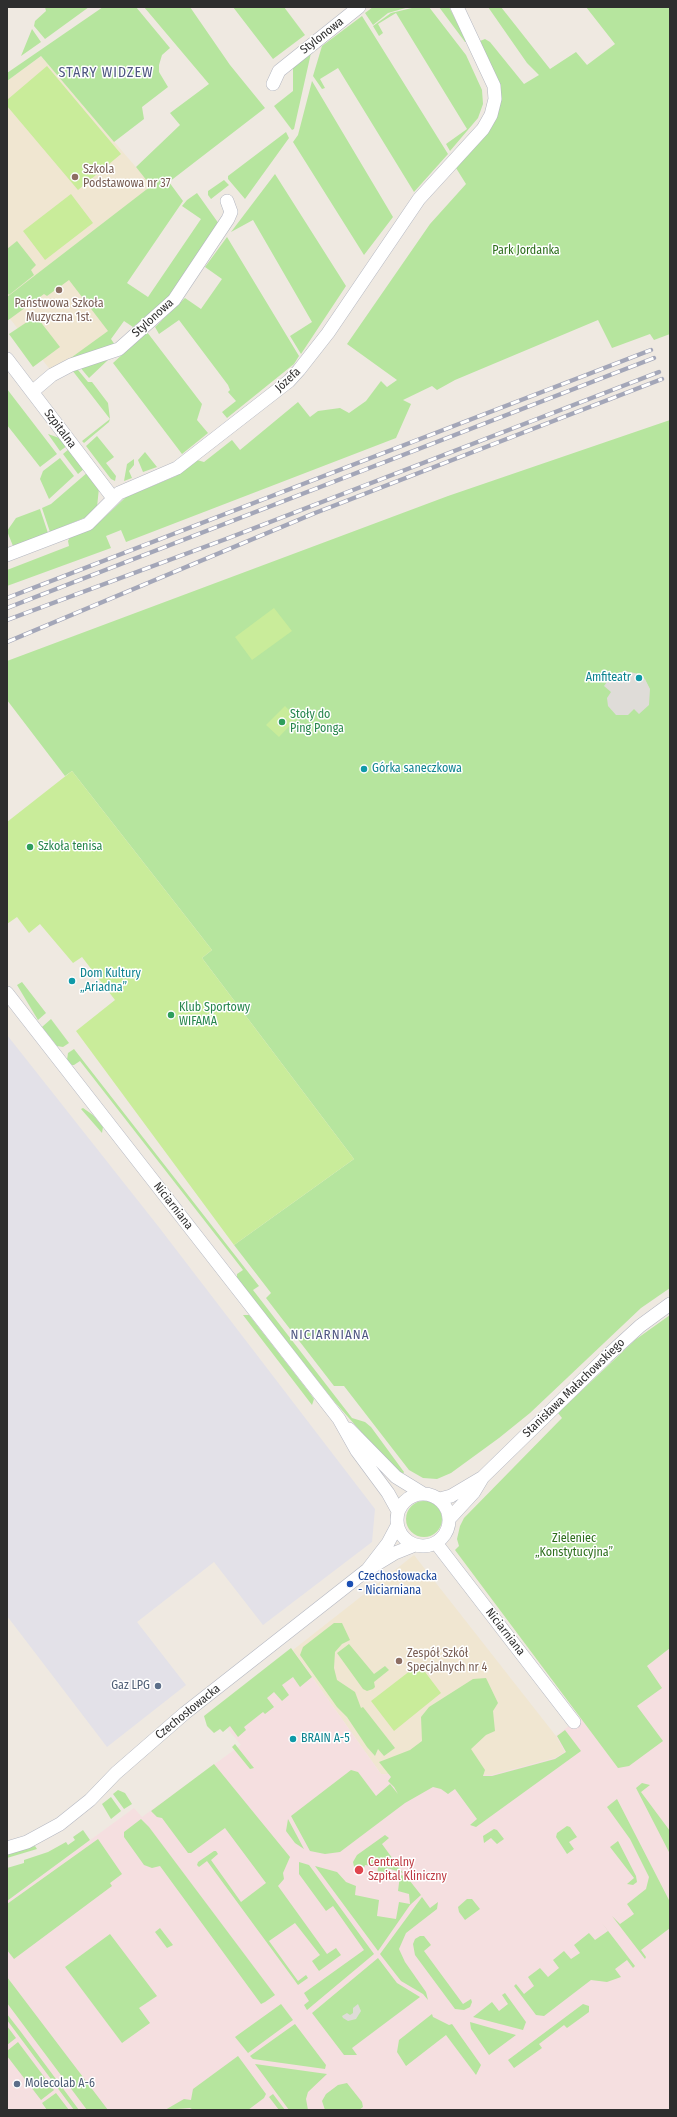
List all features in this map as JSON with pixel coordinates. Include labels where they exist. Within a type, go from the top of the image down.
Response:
[{"type":"street","name":"Stylonowa","points":[[273,84],[279,71],[359,7]]},
{"type":"street","name":"Józefa","points":[[7,555],[88,524],[96,518],[113,498],[122,492],[164,476],[182,465],[293,377],[328,333],[419,199],[483,129],[491,115],[496,99],[494,86],[457,7]]},
{"type":"street","name":"Stylonowa","points":[[32,392],[52,375],[71,365],[119,349],[174,300],[228,219],[231,212],[227,201]]},
{"type":"street","name":"Szpitalna","points":[[7,359],[113,498]]},
{"type":"street","name":"Niciarniana","points":[[7,993],[338,1419],[357,1451],[388,1492],[398,1511]]},
{"type":"street","name":"Stanisława Małachowskiego","points":[[440,1499],[451,1496],[483,1477],[617,1346],[670,1304]]},
{"type":"street","name":"Niciarniana","points":[[338,1419],[365,1444],[396,1477],[422,1493]]},
{"type":"street","name":"Stanisława Małachowskiego","points":[[450,1518],[474,1492],[483,1477]]},
{"type":"street","points":[[422,1493],[440,1499],[448,1510],[450,1518],[447,1531],[436,1543],[426,1546],[414,1545],[404,1538],[397,1526],[398,1511],[409,1497],[422,1493]]},
{"type":"street","name":"Czechosłowacka","points":[[367,1570],[388,1544],[397,1526]]},
{"type":"street","name":"Niciarniana","points":[[436,1543],[574,1722]]},
{"type":"street","name":"Czechosłowacka","points":[[7,1848],[27,1842],[60,1824],[90,1800],[116,1773],[185,1713],[367,1570],[395,1553],[414,1545]]},
{"type":"shaded area","name":"Szkola Podstawowa nr 37","points":[[41,56],[152,186],[97,283],[123,318],[108,341],[52,372],[7,315],[7,81]]},
{"type":"shaded area","points":[[625,671],[639,674],[645,679],[650,689],[649,705],[639,714],[634,709],[628,715],[616,715],[608,706],[607,698],[611,692],[604,686],[612,675]]},
{"type":"shaded area","points":[[7,1035],[158,1226],[375,1509],[372,1542],[263,1625],[214,1562],[137,1622],[186,1685],[107,1747],[7,1616]]},
{"type":"shaded area","name":"Zespół Szkół Specjalnych nr 4","points":[[414,1555],[556,1736],[565,1752],[555,1758],[492,1775],[381,1774],[293,1650]]},
{"type":"shaded area","name":"Centralny Szpital Kliniczny","points":[[670,1648],[670,2110],[7,2110],[7,1901],[134,1808],[142,1817],[241,1745],[217,1716],[293,1650],[381,1774],[492,1775],[555,1758],[565,1752],[556,1736]]},
{"type":"shaded area","points":[[358,2004],[361,2011],[356,2019],[348,2021],[343,2018],[342,2016],[347,2013],[350,2015],[353,2013],[353,2008]]},
{"type":"green space","points":[[45,7],[89,7],[45,39],[34,26],[35,21],[46,11]]},
{"type":"green space","points":[[103,7],[136,7],[170,48],[162,55],[159,65],[159,72],[168,87],[142,107],[144,119],[114,142],[41,56],[7,81],[7,73]]},
{"type":"green space","points":[[144,7],[190,7],[230,65],[265,108],[169,182],[183,201],[127,283],[148,297],[201,219],[182,206],[187,200],[197,193],[219,224],[167,299],[133,327],[124,321],[111,339],[115,345],[50,373],[108,331],[69,280],[47,296],[44,294],[7,321],[7,297],[151,186],[136,167],[180,125],[170,113],[209,84]]},
{"type":"green space","points":[[233,7],[284,7],[305,35],[273,59]]},
{"type":"green space","points":[[373,7],[409,7],[388,13],[373,25],[365,13]]},
{"type":"green space","points":[[416,7],[429,7],[466,55],[482,90],[483,104],[478,118],[450,151],[446,144],[467,129],[396,13],[378,24],[383,33],[379,36],[373,26],[391,13]]},
{"type":"green space","points":[[439,7],[449,7],[467,42],[465,42]]},
{"type":"green space","name":"Park Jordanka","points":[[488,7],[501,7],[550,69],[576,52],[587,65],[615,44],[586,7],[670,7],[670,334],[654,340],[650,334],[612,348],[598,320],[455,380],[437,390],[432,386],[403,400],[411,404],[396,438],[126,542],[121,530],[106,536],[111,548],[7,586],[7,570],[69,546],[68,541],[70,537],[93,528],[126,497],[176,476],[197,460],[204,462],[232,440],[240,450],[298,402],[310,417],[318,411],[340,408],[349,413],[366,401],[381,381],[387,387],[397,380],[347,344],[430,224],[466,184],[456,168],[497,117],[501,102],[499,85],[480,41],[485,39],[490,42],[524,84],[539,75],[527,63]]},
{"type":"green space","points":[[362,16],[448,154],[414,192],[338,68],[320,79],[325,88],[322,89],[313,76],[322,46]]},
{"type":"green space","points":[[32,29],[41,42],[21,56]]},
{"type":"green space","points":[[311,53],[294,129],[292,130],[274,106],[293,91],[293,67]]},
{"type":"green space","points":[[47,66],[121,154],[78,190],[7,106],[7,100]]},
{"type":"green space","points":[[312,81],[393,217],[364,255],[293,142],[298,135]]},
{"type":"green space","points":[[286,132],[289,138],[245,199],[228,179],[228,176]]},
{"type":"green space","points":[[275,174],[346,286],[301,354],[290,336],[312,322],[253,220],[231,232]]},
{"type":"green space","points":[[224,180],[229,185],[211,199],[208,195],[208,191]]},
{"type":"green space","points":[[71,194],[93,223],[45,260],[23,231]]},
{"type":"green space","points":[[227,237],[299,356],[294,364],[227,418],[222,412],[236,401],[228,392],[230,390],[228,385],[179,320],[159,334],[155,327],[185,298],[201,309],[222,279],[205,267]]},
{"type":"green space","points":[[17,241],[36,265],[31,270],[34,275],[9,295],[7,292],[7,249]]},
{"type":"green space","points":[[36,316],[60,347],[33,367],[9,334]]},
{"type":"green space","points":[[147,332],[202,404],[197,420],[208,433],[182,454],[113,363]]},
{"type":"green space","points":[[108,360],[89,378],[79,366]]},
{"type":"green space","points":[[72,370],[78,370],[88,382],[92,382],[108,403],[110,419]]},
{"type":"green space","points":[[7,389],[57,454],[40,467],[7,425]]},
{"type":"green space","points":[[110,419],[109,422],[84,443],[82,441]]},
{"type":"green space","points":[[670,420],[670,1288],[641,1308],[530,1413],[499,1438],[451,1473],[437,1479],[423,1478],[409,1470],[344,1386],[334,1386],[266,1298],[271,1293],[234,1245],[354,1159],[202,958],[212,950],[72,771],[65,776],[7,700],[7,661],[448,496]]},
{"type":"green space","points":[[48,434],[62,439],[67,446],[60,451]]},
{"type":"green space","points":[[97,436],[114,457],[106,463],[116,476],[115,481],[111,479],[86,446]]},
{"type":"green space","points":[[70,448],[85,468],[78,474],[63,454]]},
{"type":"green space","points":[[145,452],[157,467],[143,472],[138,460]]},
{"type":"green space","points":[[60,458],[74,476],[49,499],[40,479],[43,471]]},
{"type":"green space","points":[[134,459],[134,465],[129,471],[132,478],[124,481],[127,464]]},
{"type":"green space","points":[[88,472],[99,488],[97,507],[89,516],[50,532],[42,508],[51,504]]},
{"type":"green space","points":[[40,509],[48,533],[13,546],[7,531],[16,518]]},
{"type":"green space","points":[[274,608],[292,631],[252,660],[235,637]]},
{"type":"green space","name":"Stoły do Ping Ponga","points":[[285,706],[297,718],[279,737],[266,725]]},
{"type":"green space","name":"Klub Sportowy WIFAMA","points":[[72,771],[212,950],[202,958],[354,1159],[234,1245],[76,1031],[115,1000],[82,957],[73,963],[40,924],[29,933],[17,917],[7,924],[7,822]]},
{"type":"green space","points":[[22,982],[46,1013],[38,1020],[17,985]]},
{"type":"green space","points":[[51,1019],[69,1043],[63,1047],[57,1046],[42,1027]]},
{"type":"green space","points":[[74,1049],[259,1286],[253,1290],[352,1418],[365,1422],[371,1427],[404,1472],[401,1477],[333,1400],[237,1278],[237,1274],[243,1270],[80,1061],[72,1065],[67,1060],[68,1053]]},
{"type":"green space","points":[[83,1108],[93,1115],[103,1127],[102,1133],[81,1109]]},
{"type":"green space","points":[[243,1315],[249,1315],[309,1392],[314,1399],[312,1405]]},
{"type":"green space","name":"Zieleniec „Konstytucyjna”","points":[[670,1315],[670,1648],[647,1666],[662,1688],[637,1706],[663,1741],[629,1766],[618,1768],[455,1550],[459,1546],[457,1539],[460,1526],[464,1518],[562,1418],[558,1413],[635,1340]]},
{"type":"green space","points":[[428,1501],[437,1506],[441,1512],[441,1526],[437,1532],[428,1537],[420,1537],[411,1532],[407,1526],[406,1515],[411,1506],[417,1502]]},
{"type":"green space","points":[[334,1623],[342,1623],[350,1640],[342,1644],[335,1652],[334,1668],[337,1680],[355,1692],[361,1708],[363,1707],[395,1748],[384,1756],[378,1749],[375,1756],[367,1747],[347,1717],[337,1707],[300,1655],[303,1647]]},
{"type":"green space","points":[[349,1644],[374,1674],[385,1666],[389,1670],[374,1682],[375,1687],[373,1689],[367,1691],[363,1689],[337,1653]]},
{"type":"green space","points":[[291,1648],[312,1677],[300,1687],[293,1677],[282,1685],[289,1695],[282,1701],[274,1692],[267,1698],[274,1707],[265,1714],[263,1712],[244,1727],[246,1730],[238,1737],[230,1726],[223,1732],[220,1729],[214,1733],[207,1726],[204,1716]]},
{"type":"green space","points":[[419,1664],[441,1693],[394,1731],[371,1701]]},
{"type":"green space","points":[[486,1678],[498,1703],[493,1711],[495,1731],[486,1735],[471,1749],[485,1770],[483,1776],[492,1776],[555,1759],[566,1752],[557,1736],[565,1730],[581,1751],[476,1827],[470,1825],[477,1819],[455,1789],[448,1794],[441,1789],[433,1787],[405,1803],[340,1852],[325,1854],[310,1851],[291,1816],[351,1770],[358,1772],[376,1796],[390,1784],[398,1794],[388,1781],[391,1777],[379,1762],[410,1750],[422,1741],[421,1717],[429,1707],[473,1679]]},
{"type":"green space","points":[[235,1744],[254,1768],[250,1769],[232,1747]]},
{"type":"green space","points":[[214,1764],[290,1857],[283,1873],[284,1879],[278,1886],[327,1954],[336,1948],[341,1955],[319,1971],[312,1961],[320,1955],[295,1923],[269,1941],[298,1981],[306,1975],[308,1978],[298,1985],[207,1861],[199,1867],[197,1865],[198,1862],[216,1851],[218,1854],[211,1860],[241,1902],[266,1883],[225,1828],[191,1853],[188,1853],[162,1818],[157,1817],[151,1811]]},
{"type":"green space","points":[[642,1783],[650,1785],[641,1792],[670,1831],[670,1854],[636,1788]]},
{"type":"green space","points":[[118,1790],[125,1793],[132,1804],[124,1809],[113,1794]]},
{"type":"green space","points":[[111,1797],[121,1811],[111,1819],[102,1804]]},
{"type":"green space","points":[[617,1799],[670,1902],[670,1928],[641,1950],[646,1957],[645,1959],[612,1916],[620,1924],[634,1914],[627,1904],[646,1889],[649,1877],[630,1839],[607,1807]]},
{"type":"green space","points":[[141,1819],[149,1827],[275,1995],[261,2004],[160,1866],[152,1868],[144,1865],[124,1837],[124,1832]]},
{"type":"green space","points":[[288,1819],[304,1849],[295,1843],[286,1831]]},
{"type":"green space","points":[[567,1826],[570,1827],[577,1837],[569,1842],[574,1849],[567,1854],[556,1837],[557,1833]]},
{"type":"green space","points":[[494,1829],[497,1830],[504,1839],[497,1844],[491,1838],[484,1843],[483,1836]]},
{"type":"green space","points":[[83,1830],[90,1840],[7,1901],[7,1868],[24,1863],[24,1860],[48,1852],[66,1842],[68,1845],[75,1840],[73,1837]]},
{"type":"green space","points":[[385,1835],[389,1838],[382,1844],[403,1873],[387,1868],[385,1877],[377,1876],[378,1867],[365,1865],[362,1874],[355,1871],[353,1862],[357,1855]]},
{"type":"green space","points":[[98,1839],[122,1874],[110,1883],[112,1886],[14,1959],[7,1950],[7,1904]]},
{"type":"green space","points":[[618,1841],[636,1876],[637,1882],[633,1885],[627,1884],[634,1878],[610,1847]]},
{"type":"green space","points":[[35,1846],[37,1849],[7,1858],[7,1854]]},
{"type":"green space","points":[[299,1862],[309,1865],[374,1954],[307,2010],[304,2005],[309,2001],[304,1993],[364,1950],[333,1906],[326,1911],[299,1874]]},
{"type":"green space","points":[[315,1866],[337,1872],[346,1882],[356,1886],[355,1895],[379,1900],[377,1916],[396,1919],[399,1902],[410,1904],[409,1894],[398,1891],[400,1875],[406,1876],[421,1895],[410,1905],[378,1951]]},
{"type":"green space","points":[[422,1897],[430,1908],[438,1902],[437,1909],[406,1933],[399,1949],[405,1962],[426,1992],[428,2000],[423,1994],[401,1981],[380,1954]]},
{"type":"green space","points":[[467,1899],[472,1899],[480,1909],[465,1920],[459,1912],[458,1907]]},
{"type":"green space","points":[[602,1923],[635,1966],[633,1968],[627,1960],[615,1969],[621,1977],[607,1982],[591,1980],[544,2016],[536,2015],[514,1986],[516,1984],[524,1994],[534,1986],[528,1977],[540,1968],[548,1977],[559,1968],[553,1960],[564,1951],[571,1959],[580,1953],[574,1945],[589,1933],[595,1940],[608,1931]]},
{"type":"green space","points":[[160,1928],[173,1945],[167,1948],[155,1932]]},
{"type":"green space","points":[[110,1934],[157,1996],[139,2008],[150,2023],[122,2043],[65,1967]]},
{"type":"green space","points":[[420,1936],[424,1936],[431,1945],[424,1951],[463,2004],[471,1999],[472,2002],[470,2007],[464,2010],[455,2009],[415,1955],[413,1944],[415,1939]]},
{"type":"green space","points":[[378,1958],[397,1983],[420,1997],[352,2048],[357,2055],[344,2055],[312,2013]]},
{"type":"green space","points":[[7,1977],[108,2110],[87,2110],[7,2003]]},
{"type":"green space","points":[[505,1993],[526,2022],[523,2030],[473,2017],[492,2002],[499,2011],[508,2004],[502,1995]]},
{"type":"green space","points":[[281,2004],[293,2020],[248,2053],[235,2037]]},
{"type":"green space","points":[[583,2004],[589,2006],[589,2012],[567,2028],[564,2025],[539,2044],[542,2048],[514,2068],[508,2060]]},
{"type":"green space","points":[[7,2014],[79,2110],[74,2110],[7,2020]]},
{"type":"green space","points":[[432,2014],[433,2017],[449,2025],[452,2024],[481,2065],[476,2075],[446,2035],[406,2066],[397,2052],[399,2040]]},
{"type":"green space","points":[[470,2022],[516,2035],[489,2055],[471,2029]]},
{"type":"green space","points":[[295,2024],[326,2065],[325,2069],[253,2059],[250,2056]]},
{"type":"green space","points":[[7,2026],[16,2038],[7,2045]]},
{"type":"green space","points":[[18,2042],[54,2090],[41,2100],[7,2056],[7,2051]]},
{"type":"green space","points":[[238,2056],[266,2094],[264,2098],[248,2110],[194,2110],[190,2108],[165,2110],[184,2099],[191,2100],[193,2089]]},
{"type":"green space","points":[[255,2064],[327,2074],[308,2092],[306,2099],[308,2110],[289,2110]]},
{"type":"green space","points":[[347,2083],[362,2102],[363,2107],[359,2110],[325,2110],[322,2101],[326,2094],[338,2085]]},
{"type":"green space","points":[[56,2093],[69,2110],[47,2110],[42,2103]]},
{"type":"green space","points":[[273,2094],[285,2110],[279,2110],[269,2097]]},
{"type":"railway","points":[[7,598],[651,350]]},
{"type":"railway","points":[[7,608],[654,358]]},
{"type":"railway","points":[[7,620],[226,539],[659,372]]},
{"type":"railway","points":[[7,642],[315,513],[662,379]]},
{"type":"place","name":"Szkola Podstawowa nr 37","points":[[75,177]]},
{"type":"place","name":"Państwowa Szkoła Muzyczna 1st.","points":[[59,290]]},
{"type":"place","name":"Amfiteatr","points":[[639,678]]},
{"type":"place","name":"Stoły do Ping Ponga","points":[[282,722]]},
{"type":"place","name":"Górka saneczkowa","points":[[364,769]]},
{"type":"place","name":"Szkoła tenisa","points":[[30,847]]},
{"type":"place","name":"Dom Kultury „Ariadna”","points":[[72,981]]},
{"type":"place","name":"Klub Sportowy WIFAMA","points":[[171,1015]]},
{"type":"place","name":"Czechosłowacka - Niciarniana","points":[[350,1584]]},
{"type":"place","name":"Zespół Szkół Specjalnych nr 4","points":[[399,1661]]},
{"type":"place","name":"Gaz LPG","points":[[158,1686]]},
{"type":"place","name":"BRAIN A-5","points":[[293,1739]]},
{"type":"place","name":"Centralny Szpital Kliniczny","points":[[359,1870]]},
{"type":"place","name":"Molecolab A-6","points":[[17,2084]]},
{"type":"district","name":"STARY WIDZEW","points":[[106,73]]},
{"type":"district","name":"NICIARNIANA","points":[[330,1335]]}]
